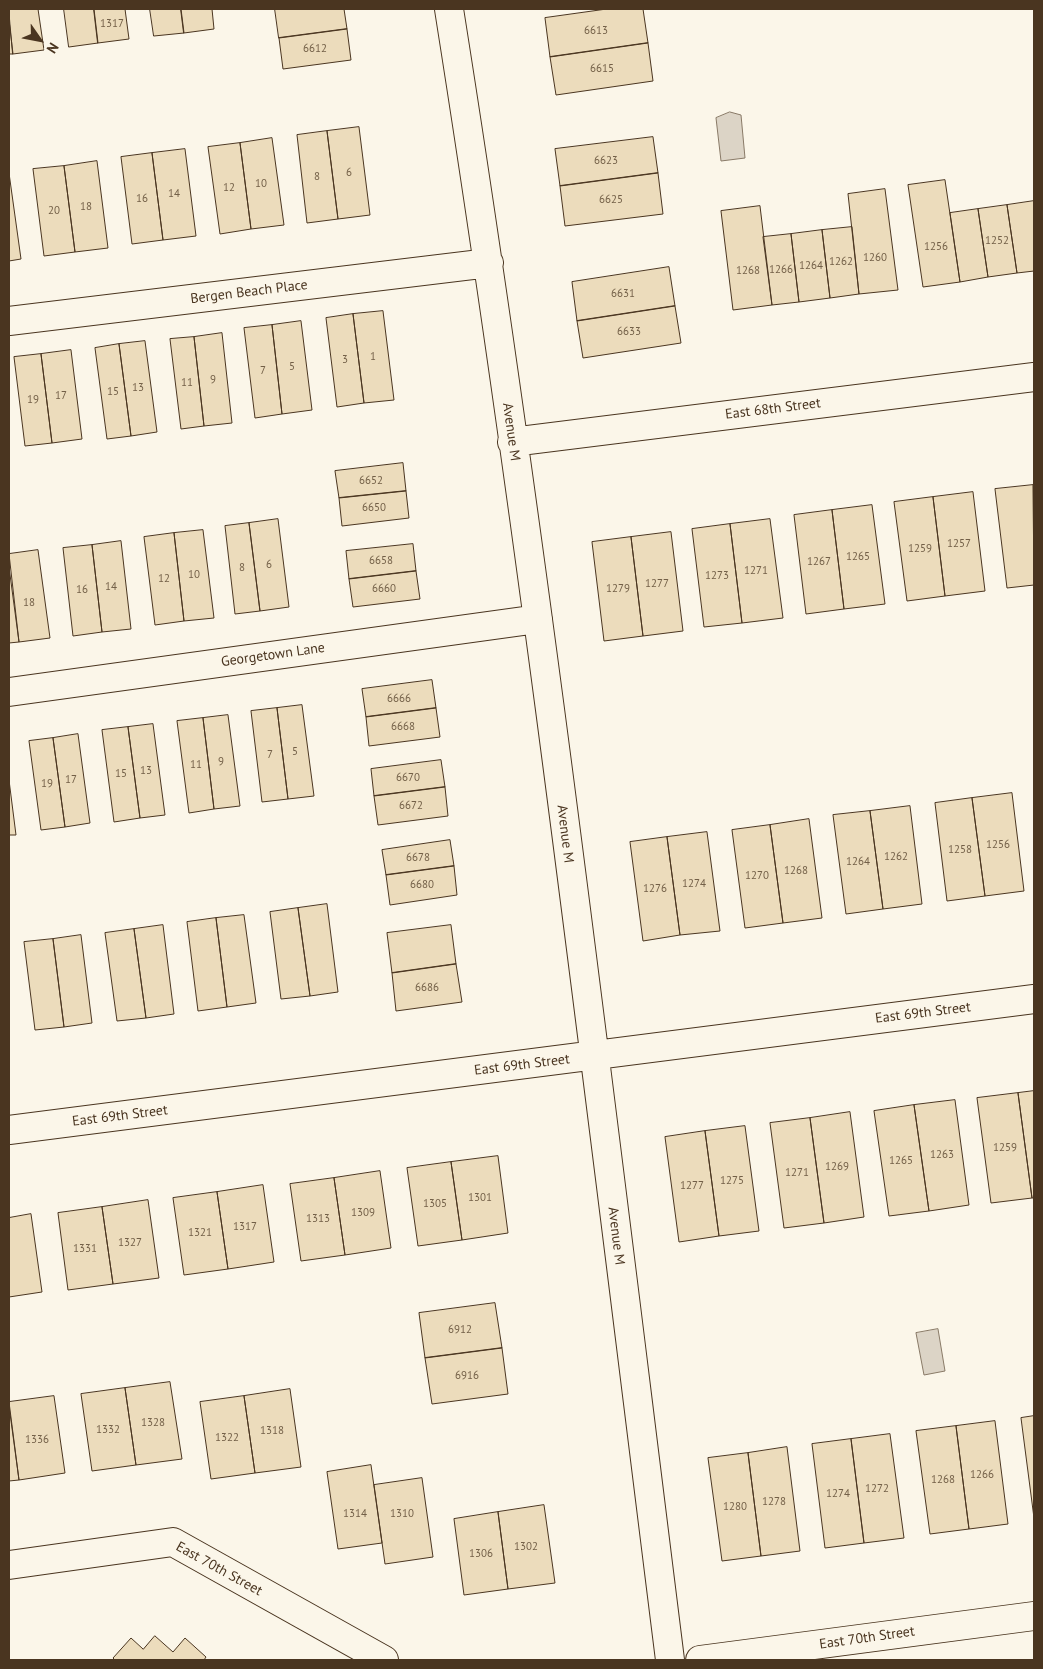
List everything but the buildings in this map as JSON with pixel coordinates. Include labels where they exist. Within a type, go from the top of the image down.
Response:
[{"type":"street","name":"Avenue M","points":[[449,9],[489,263],[512,442],[538,619],[670,1660]]},
{"type":"street","name":"Bergen Beach Place","points":[[9,322],[489,263]]},
{"type":"street","name":"East 68th Street","points":[[512,442],[1034,377]]},
{"type":"street","name":"Georgetown Lane","points":[[9,692],[538,619]]},
{"type":"street","name":"East 69th Street","points":[[9,1130],[1034,998]]},
{"type":"street","name":"East 70th Street","points":[[9,1565],[172,1542],[384,1660]]},
{"type":"street","name":"East 70th Street","points":[[700,1660],[1034,1616]]},
{"type":"shaded area","points":[[730,112],[741,115],[745,158],[721,161],[716,118]]},
{"type":"shaded area","points":[[938,1329],[945,1371],[924,1375],[916,1333]]}]
